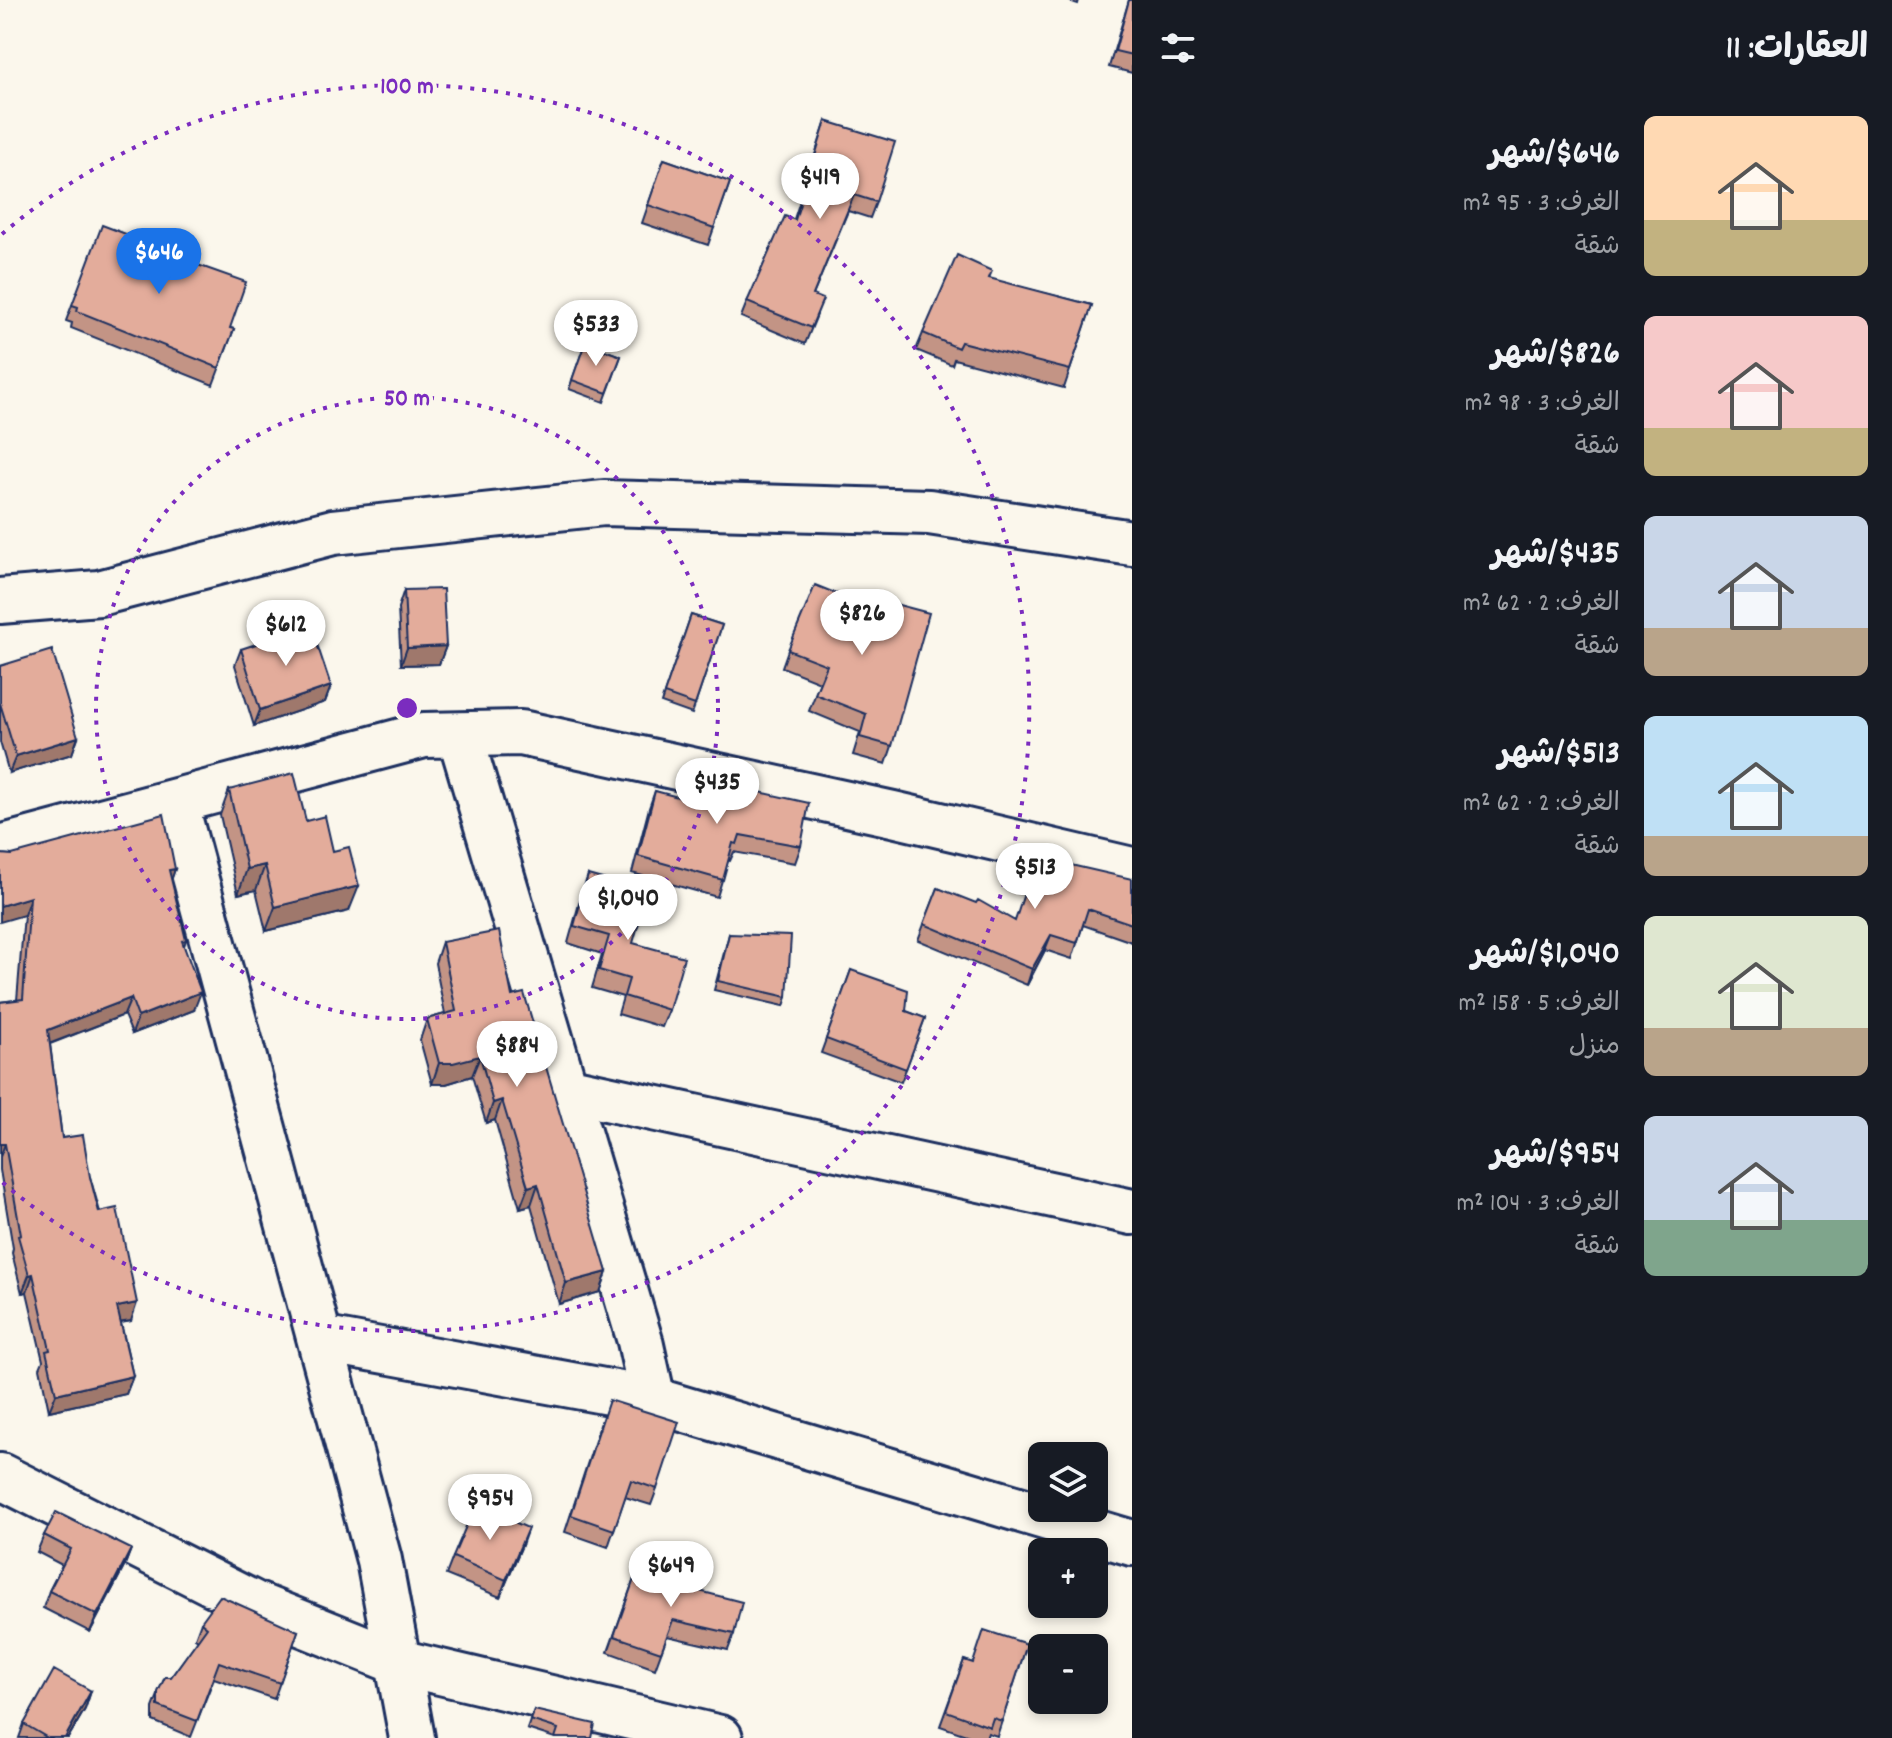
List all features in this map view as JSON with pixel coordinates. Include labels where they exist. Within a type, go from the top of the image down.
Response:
[{"type":"street","points":[[0,601],[99,593],[333,532],[604,503],[929,512],[1132,543]]},
{"type":"street","points":[[0,848],[424,735],[521,733],[1132,870]]},
{"type":"street","points":[[460,735],[640,1341],[653,1400]]},
{"type":"street","points":[[175,802],[379,1560],[412,1738]]},
{"type":"street","points":[[565,1089],[1132,1212]]},
{"type":"street","points":[[320,1339],[653,1400],[1132,1543]]},
{"type":"street","points":[[0,1476],[256,1605],[398,1662],[720,1738]]},
{"type":"building","points":[[1129,0],[1132,0],[1132,55],[1115,51]]},
{"type":"building","points":[[826,121],[895,142],[876,202],[854,195],[813,295],[823,299],[811,328],[747,302],[785,216],[795,220]]},
{"type":"building","points":[[664,159],[730,182],[714,228],[648,205]]},
{"type":"building","points":[[102,225],[182,255],[181,259],[246,282],[230,328],[234,329],[219,368],[77,311],[78,307],[72,305]]},
{"type":"building","points":[[957,255],[992,271],[989,278],[1092,305],[1070,370],[961,342],[958,348],[923,333]]},
{"type":"building","points":[[585,343],[621,356],[607,393],[572,380]]},
{"type":"building","points":[[815,585],[892,616],[895,604],[929,613],[892,746],[860,737],[866,714],[815,694],[827,665],[788,650]]},
{"type":"building","points":[[443,589],[446,646],[407,648],[404,590]]},
{"type":"building","points":[[691,615],[722,625],[695,705],[664,694]]},
{"type":"building","points":[[311,626],[331,686],[260,710],[241,649]]},
{"type":"building","points":[[52,650],[78,737],[16,756],[0,703],[0,666]]},
{"type":"building","points":[[294,773],[306,821],[325,816],[333,851],[349,847],[359,886],[275,907],[265,865],[247,869],[229,790]]},
{"type":"building","points":[[719,783],[809,803],[801,846],[740,835],[737,844],[733,843],[723,880],[638,856],[655,791],[682,798],[686,785],[715,794]]},
{"type":"building","points":[[164,814],[175,869],[169,870],[186,940],[182,941],[201,992],[138,1017],[131,998],[48,1030],[62,1138],[83,1135],[99,1212],[117,1208],[137,1303],[117,1307],[133,1376],[56,1394],[33,1274],[29,1275],[18,1236],[21,1235],[5,1144],[0,1144],[0,1002],[23,999],[30,897],[0,906],[0,854],[12,855]]},
{"type":"building","points":[[1036,857],[1132,879],[1132,924],[1088,909],[1077,943],[1051,935],[1032,969],[924,924],[938,888],[976,903],[978,900],[1015,921]]},
{"type":"building","points":[[588,875],[648,892],[633,943],[684,957],[669,1010],[624,996],[629,979],[599,970],[609,936],[574,926]]},
{"type":"building","points":[[499,931],[512,996],[524,993],[607,1272],[566,1283],[538,1184],[528,1187],[502,1100],[493,1103],[480,1056],[439,1063],[427,1019],[456,1011],[442,942]]},
{"type":"building","points":[[729,934],[791,936],[787,997],[718,981]]},
{"type":"building","points":[[851,970],[908,990],[906,1011],[925,1018],[906,1069],[826,1039]]},
{"type":"building","points":[[609,1400],[679,1422],[657,1489],[631,1480],[614,1530],[571,1515]]},
{"type":"building","points":[[475,1505],[528,1528],[506,1580],[453,1557]]},
{"type":"building","points":[[56,1512],[131,1549],[97,1615],[49,1591],[71,1549],[44,1535]]},
{"type":"building","points":[[639,1565],[686,1581],[684,1587],[742,1602],[734,1634],[673,1620],[661,1652],[614,1636]]},
{"type":"building","points":[[220,1596],[298,1631],[280,1683],[219,1662],[197,1721],[158,1706],[158,1692],[165,1677],[171,1677],[207,1627],[201,1622]]},
{"type":"building","points":[[984,1630],[1027,1644],[1002,1721],[993,1718],[990,1727],[946,1711],[964,1660],[973,1663]]},
{"type":"building","points":[[54,1670],[91,1691],[65,1738],[48,1738],[24,1724]]},
{"type":"building","points":[[534,1710],[595,1724],[592,1738],[555,1738],[558,1729],[530,1720]]}]
